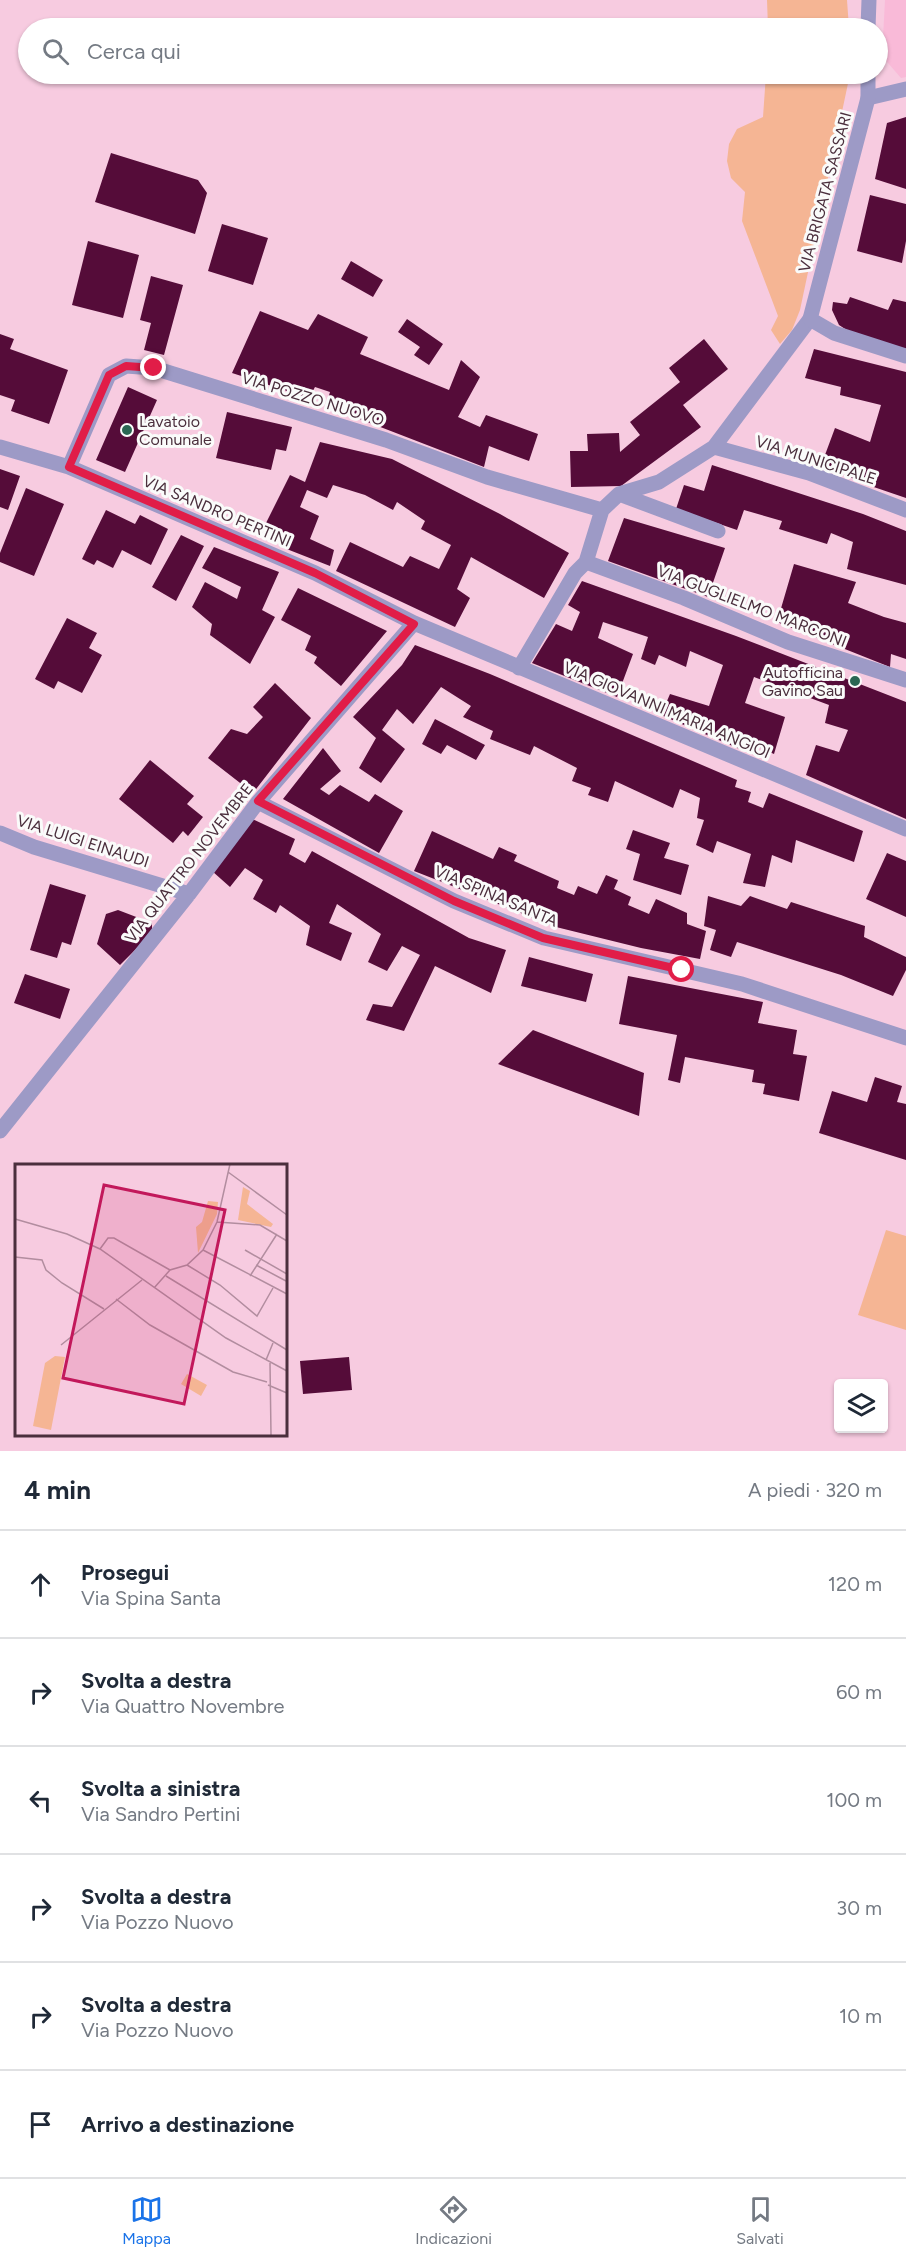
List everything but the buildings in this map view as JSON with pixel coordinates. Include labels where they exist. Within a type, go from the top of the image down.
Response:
[{"type":"street","points":[[868,18],[869,0]]},
{"type":"street","name":"VIA BRIGATA SASSARI","points":[[810,320],[868,98],[868,84]]},
{"type":"street","points":[[868,98],[906,89]]},
{"type":"street","points":[[519,668],[575,573],[586,562],[602,510],[619,494],[659,482],[714,447],[810,320],[834,333],[906,356]]},
{"type":"street","name":"VIA POZZO NUOVO","points":[[69,467],[109,375],[126,366],[154,368],[386,440],[486,477],[602,510]]},
{"type":"street","name":"VIA SANDRO PERTINI","points":[[0,447],[69,467],[315,573],[414,624]]},
{"type":"street","name":"VIA MUNICIPALE","points":[[714,447],[809,474],[906,510]]},
{"type":"street","points":[[619,494],[718,531]]},
{"type":"street","name":"VIA GUGLIELMO MARCONI","points":[[586,562],[684,598],[788,642],[906,680]]},
{"type":"street","name":"VIA GIOVANNI MARIA ANGIOI","points":[[414,624],[906,829]]},
{"type":"street","name":"VIA QUATTRO NOVEMBRE","points":[[0,1131],[189,894],[258,801],[414,624]]},
{"type":"street","name":"VIA SPINA SANTA","points":[[258,801],[454,901],[543,938],[742,984],[906,1038]]},
{"type":"street","name":"VIA LUIGI EINAUDI","points":[[0,833],[34,847],[189,894]]},
{"type":"shaded area","points":[[767,0],[847,0],[848,18],[768,18]]},
{"type":"shaded area","points":[[885,0],[906,0],[906,77],[901,78],[888,63],[888,18],[884,18]]},
{"type":"shaded area","points":[[765,84],[848,84],[800,310],[792,330],[780,344],[771,330],[778,316],[742,221],[745,192],[731,178],[727,161],[729,144],[737,129],[763,117]]},
{"type":"shaded area","points":[[886,1230],[906,1236],[906,1330],[858,1315]]},
{"type":"place","name":"Lavatoio Comunale","points":[[127,430]]},
{"type":"place","name":"Autofficina Gavino Sau","points":[[855,681]]},
{"type":"route","points":[[154,368],[126,366],[109,375],[69,467],[315,573],[414,624],[258,801],[454,901],[543,938],[682,970]]}]
